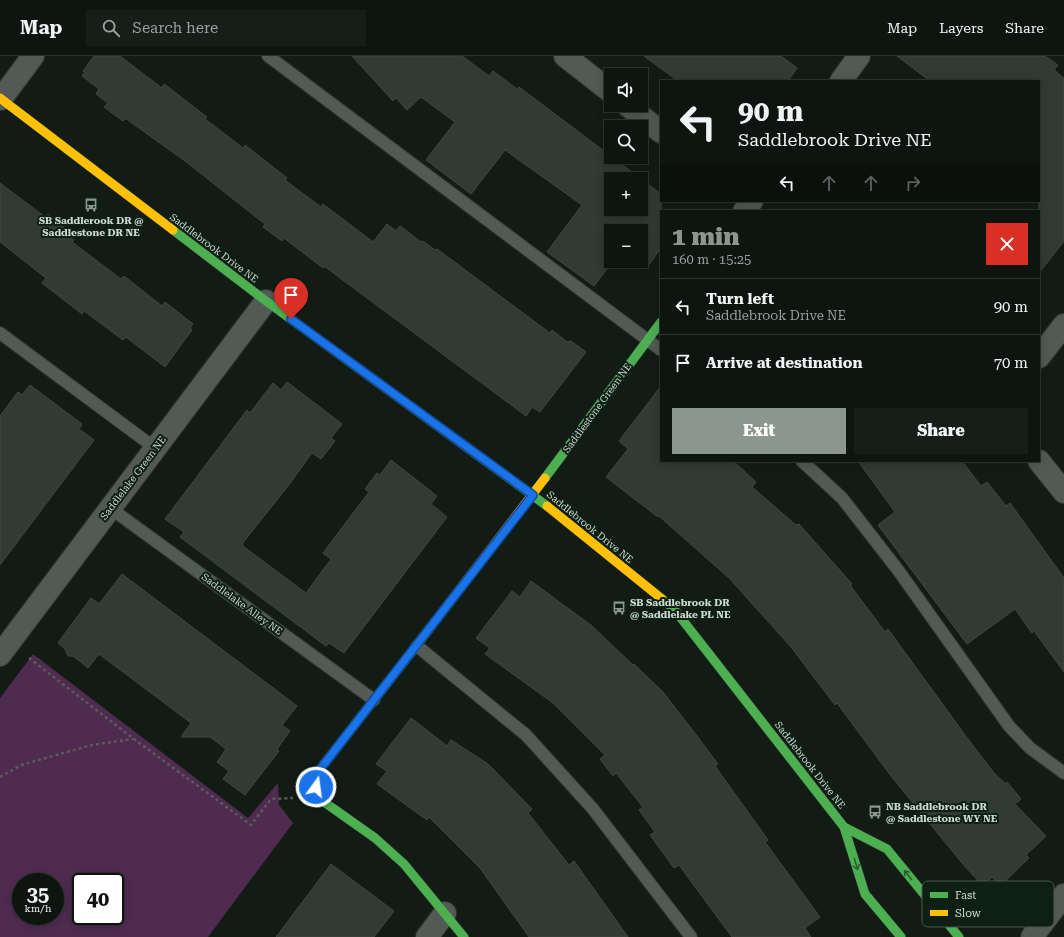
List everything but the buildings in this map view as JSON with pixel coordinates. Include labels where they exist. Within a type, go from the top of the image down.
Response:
[{"type":"street","points":[[0,99],[34,56]]},
{"type":"street","points":[[565,56],[604,87]]},
{"type":"street","points":[[842,80],[857,57]]},
{"type":"street","name":"Saddlebrook Drive NE","points":[[0,99],[266,300],[533,495],[674,609],[844,826],[865,894],[901,937]]},
{"type":"street","points":[[636,112],[660,131]]},
{"type":"street","name":"Saddlelake Green NE","points":[[5,649],[266,300]]},
{"type":"street","name":"Saddlestone Green NE","points":[[317,797],[314,777],[533,495],[660,323]]},
{"type":"street","points":[[1040,356],[1064,325]]},
{"type":"street","points":[[1040,462],[1064,492]]},
{"type":"street","points":[[317,797],[381,843],[404,864],[464,937]]},
{"type":"street","name":"Saddlebrook Drive NE","points":[[844,826],[887,849],[922,892]]},
{"type":"street","points":[[1054,908],[1064,895]]},
{"type":"street","points":[[427,937],[445,913]]},
{"type":"street","name":"Saddlebrook Drive NE","points":[[951,927],[959,937]]},
{"type":"street","points":[[1032,937],[1040,927]]},
{"type":"lane","points":[[268,56],[660,349]]},
{"type":"lane","points":[[0,333],[155,448]]},
{"type":"lane","points":[[803,462],[842,498],[888,558],[1009,726],[1030,748],[1064,773]]},
{"type":"lane","name":"Saddlelake Alley NE","points":[[110,508],[374,700]]},
{"type":"lane","points":[[417,646],[526,735],[593,809],[690,937]]},
{"type":"path","points":[[5,649],[134,739],[251,825],[271,799],[317,797]]},
{"type":"path","points":[[0,776],[21,764],[92,746],[134,739]]},
{"type":"shaded area","points":[[33,654],[248,818],[278,783],[279,805],[293,823],[208,937],[0,937],[0,698]]},
{"type":"traffic: fast","points":[[173,230],[266,301],[547,506]]},
{"type":"traffic: fast","points":[[545,478],[660,323]]},
{"type":"traffic: fast","points":[[662,599],[674,609],[844,827],[865,894],[901,937]]},
{"type":"traffic: fast","points":[[410,654],[314,777],[317,797],[375,838],[404,864],[464,937]]},
{"type":"traffic: fast","points":[[844,827],[887,849],[922,892]]},
{"type":"traffic: fast","points":[[951,927],[959,937]]},
{"type":"traffic: slow","points":[[0,98],[173,230]]},
{"type":"traffic: slow","points":[[410,654],[545,478]]},
{"type":"traffic: slow","points":[[547,506],[662,599]]},
{"type":"place","name":"SB Saddlerook DR @ Saddlestone DR NE","points":[[91,205]]},
{"type":"place","name":"SB Saddlebrook DR @ Saddlelake PL NE","points":[[619,608]]},
{"type":"place","name":"NB Saddlebrook DR @ Saddlestone WY NE","points":[[875,812]]},
{"type":"route","points":[[291,319],[533,495],[314,777],[316,787]]}]
